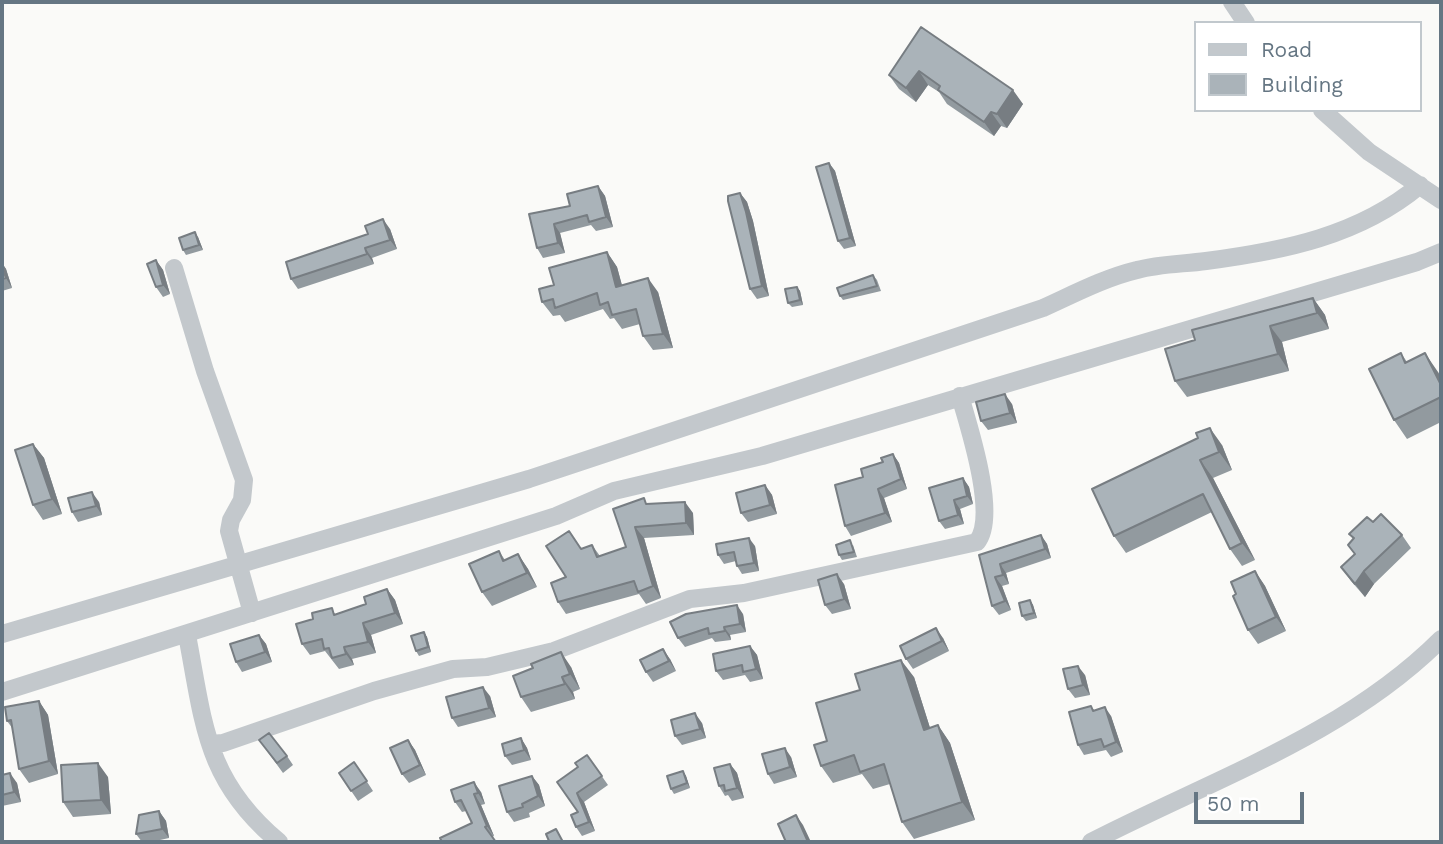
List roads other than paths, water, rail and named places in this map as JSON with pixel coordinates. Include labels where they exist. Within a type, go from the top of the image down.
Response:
[{"type":"street","points":[[1232,2],[1245,21]]},
{"type":"street","points":[[1324,112],[1369,152],[1441,200]]},
{"type":"street","points":[[2,634],[529,479],[1044,308],[1099,282],[1140,269],[1280,250],[1341,231],[1395,206],[1420,186]]},
{"type":"street","points":[[2,692],[556,516],[614,491],[750,459],[1418,262],[1441,252]]},
{"type":"street","points":[[174,268],[205,371],[244,480],[242,499],[231,520],[229,531],[252,613]]},
{"type":"street","points":[[210,744],[223,743],[362,695],[453,669],[487,667],[554,651],[690,599],[744,593],[977,542],[984,532],[983,479],[960,396]]},
{"type":"street","points":[[187,635],[214,761],[230,791],[258,825],[279,842]]},
{"type":"street","points":[[1091,842],[1116,836],[1300,740],[1343,715],[1424,656],[1441,639]]}]
